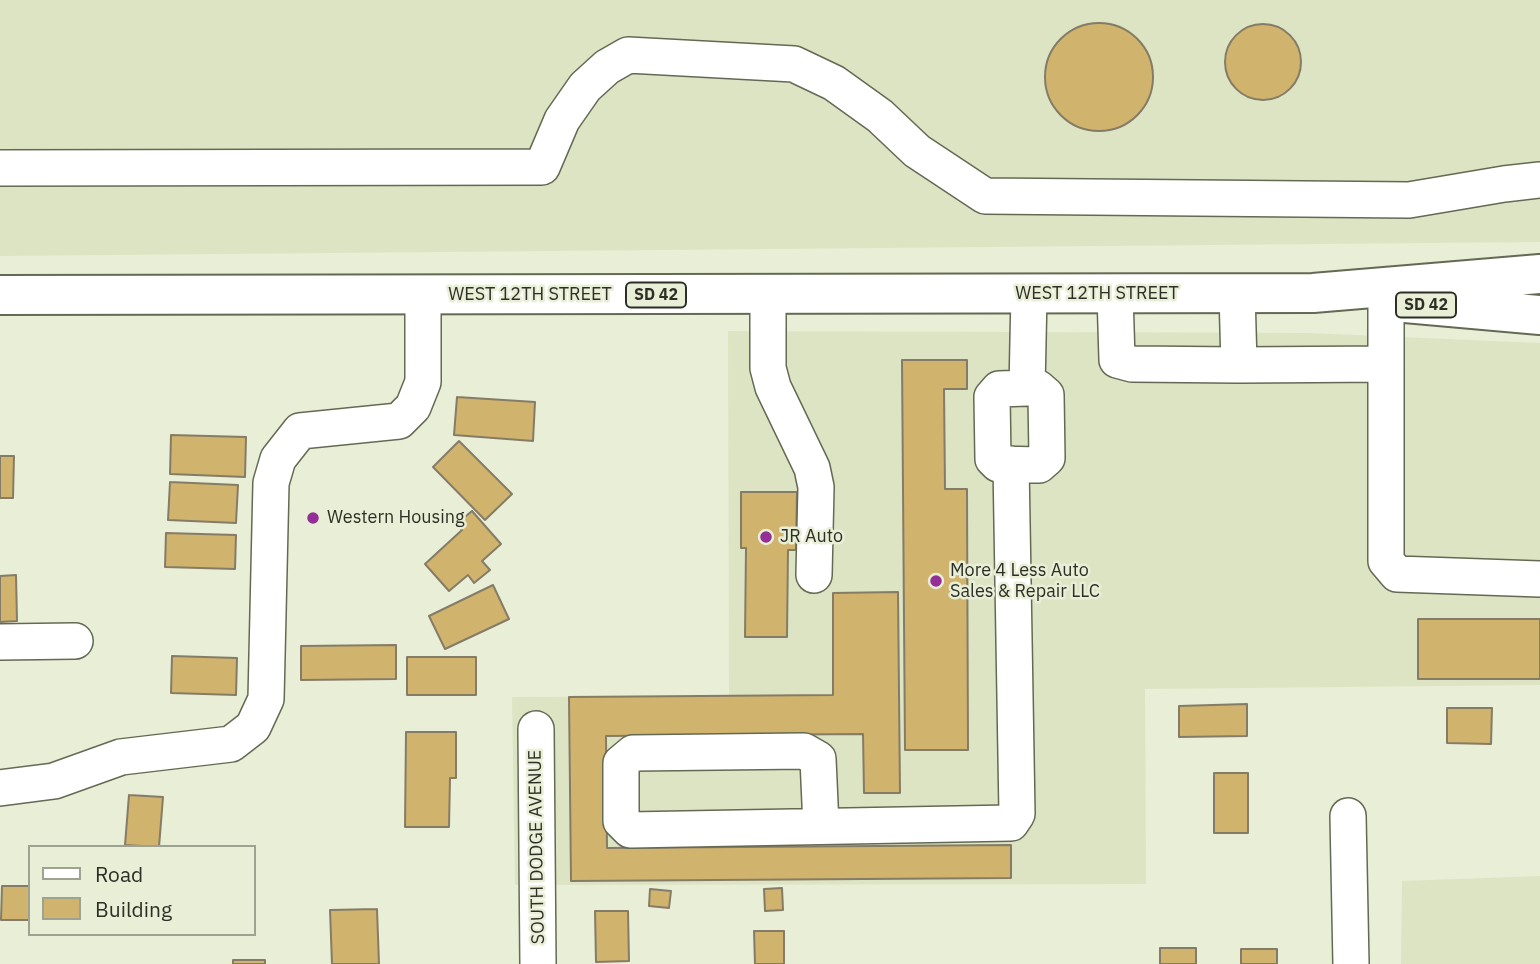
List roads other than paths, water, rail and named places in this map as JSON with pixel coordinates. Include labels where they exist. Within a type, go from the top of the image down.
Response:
[{"type":"main road","name":"WEST 12TH STREET","points":[[0,295],[1313,293],[1540,274]]},
{"type":"main road","name":"WEST 12TH STREET","points":[[1313,293],[1540,315]]},
{"type":"street","points":[[0,168],[542,167],[562,120],[585,87],[607,67],[628,55],[794,64],[834,83],[880,116],[917,151],[985,196],[1409,200],[1540,180]]},
{"type":"street","points":[[1237,293],[1239,365]]},
{"type":"street","points":[[1027,388],[1028,294]]},
{"type":"street","points":[[1115,294],[1117,360],[1132,364],[1386,363]]},
{"type":"street","points":[[0,788],[54,781],[121,757],[231,744],[253,727],[267,699],[271,482],[278,459],[300,431],[399,421],[413,407],[423,382],[423,295]]},
{"type":"street","points":[[768,295],[768,368],[773,387],[812,468],[816,487],[814,575]]},
{"type":"street","points":[[1386,301],[1386,561],[1396,574],[1540,579]]},
{"type":"street","points":[[1027,388],[1038,388],[1046,395],[1046,458],[1039,464],[998,464],[993,459],[992,397],[999,389],[1027,388]]},
{"type":"street","points":[[821,826],[818,760],[804,751],[633,753],[621,763],[621,821],[630,830],[1012,823],[1017,814],[1011,464]]},
{"type":"street","points":[[0,642],[75,641]]},
{"type":"street","name":"SOUTH DODGE AVENUE","points":[[536,729],[538,964]]},
{"type":"street","points":[[1348,816],[1351,964]]},
{"type":"place","name":"Western Housing","points":[[313,518]]},
{"type":"place","name":"JR Auto","points":[[766,537]]},
{"type":"place","name":"More 4 Less Auto Sales & Repair LLC","points":[[936,581]]}]
